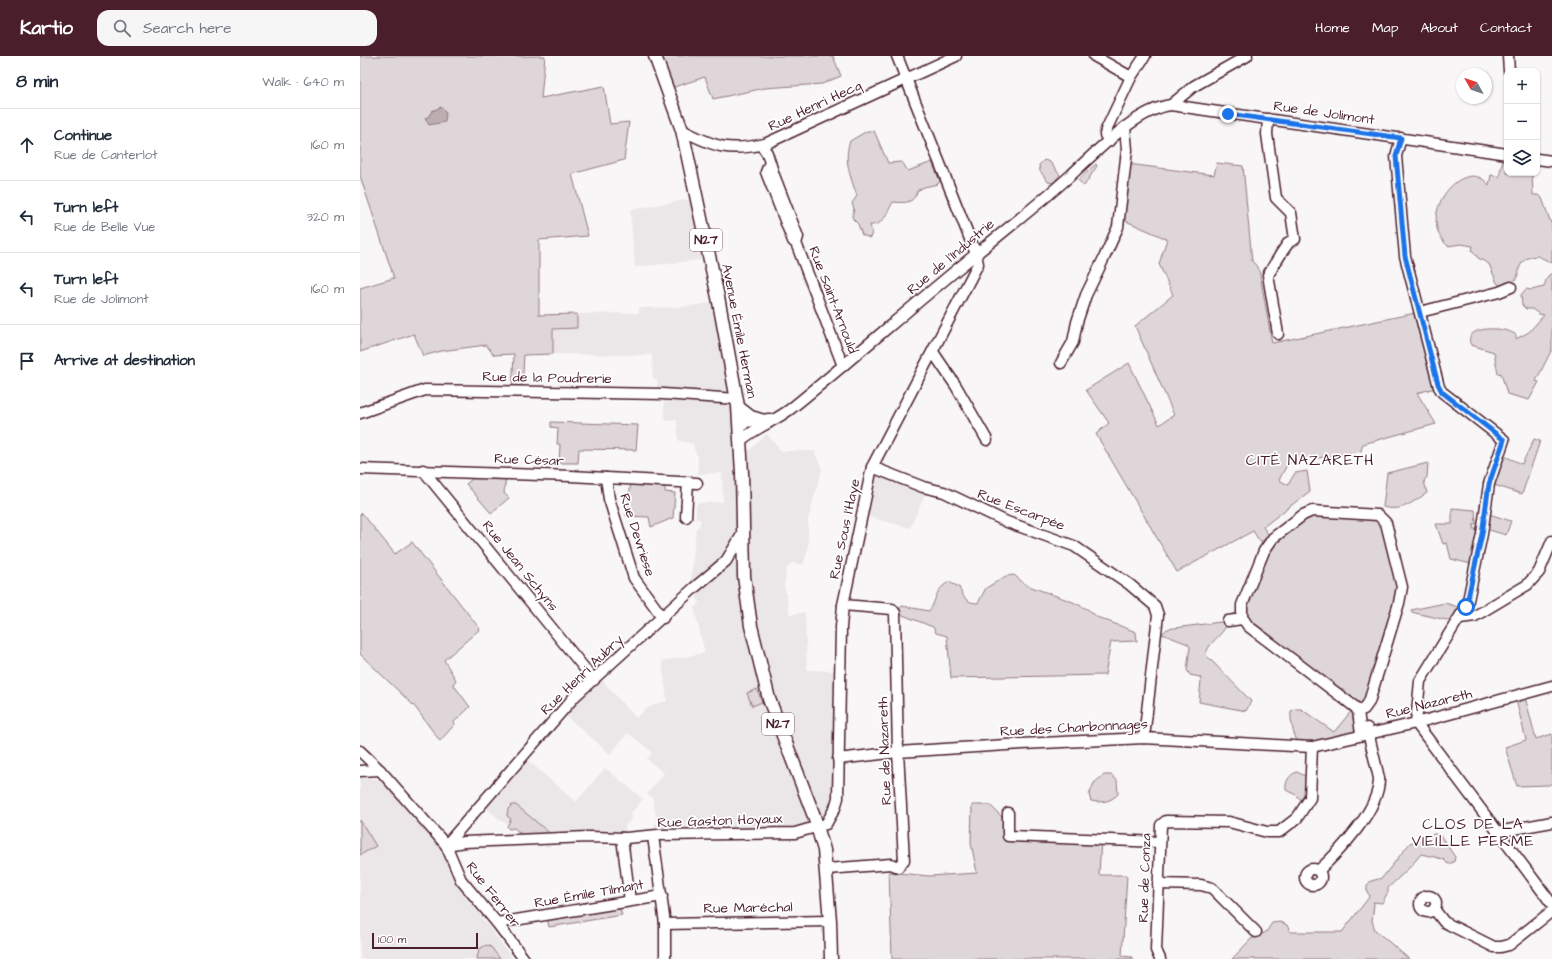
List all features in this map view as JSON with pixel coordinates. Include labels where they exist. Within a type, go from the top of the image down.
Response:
[{"type":"main road","name":"Avenue Émile Herman","points":[[655,56],[682,130],[720,302],[740,428]]},
{"type":"main road","name":"N27","points":[[740,428],[746,601],[759,664],[776,720],[818,827],[824,850],[827,869],[831,959]]},
{"type":"street","points":[[897,56],[976,254]]},
{"type":"street","name":"Rue Henri Hecq","points":[[682,130],[720,147],[767,151],[906,79],[956,56]]},
{"type":"street","points":[[1094,56],[1131,77]]},
{"type":"street","points":[[1109,141],[1105,135],[1106,130],[1131,77],[1145,56]]},
{"type":"street","points":[[1171,105],[1194,86],[1247,56]]},
{"type":"street","points":[[1508,56],[1509,68]]},
{"type":"street","name":"Rue de Jolimont","points":[[1140,118],[1155,108],[1171,105],[1504,154]]},
{"type":"street","name":"Rue de l'Industrie","points":[[740,441],[753,431],[775,418],[843,366],[976,254],[1041,203],[1125,127],[1140,118]]},
{"type":"street","points":[[1268,119],[1267,134],[1276,198],[1291,213],[1295,239],[1289,242],[1268,275],[1278,334]]},
{"type":"street","points":[[1060,363],[1073,342],[1077,322],[1086,295],[1118,227],[1127,150],[1125,127]]},
{"type":"street","points":[[1401,138],[1396,156],[1405,256],[1440,389],[1504,440],[1489,484],[1482,534],[1467,605],[1420,681],[1416,723],[1552,904]]},
{"type":"street","name":"Rue Saint-Arnould","points":[[767,151],[766,172],[793,241],[796,243],[843,366]]},
{"type":"street","points":[[1540,158],[1552,160]]},
{"type":"street","name":"Rue Sous l'Haye","points":[[818,827],[826,824],[835,808],[838,798],[840,632],[843,605],[872,467],[977,267],[976,254]]},
{"type":"street","points":[[1420,312],[1499,292],[1511,287]]},
{"type":"street","points":[[933,352],[987,440]]},
{"type":"street","name":"Rue de la Poudrerie","points":[[360,413],[426,390],[663,394],[737,402]]},
{"type":"street","points":[[737,402],[747,414],[756,418],[775,418]]},
{"type":"street","points":[[740,428],[746,422],[775,418]]},
{"type":"street","name":"Rue Escarpée","points":[[872,467],[923,488],[944,492],[977,510],[1074,546],[1122,578],[1154,606],[1158,615],[1144,738]]},
{"type":"street","name":"Rue César","points":[[360,469],[423,470],[692,482],[686,517]]},
{"type":"street","name":"Rue Jean Schyns","points":[[423,470],[594,680]]},
{"type":"street","name":"Rue Devriese","points":[[606,478],[609,499],[634,578],[663,618]]},
{"type":"street","points":[[1318,871],[1352,836],[1370,808],[1380,786],[1379,778],[1364,734],[1361,710],[1248,626],[1242,619],[1242,605],[1266,546],[1277,535],[1304,515],[1312,511],[1319,510],[1378,516],[1386,523],[1391,538],[1401,580],[1401,596],[1369,702],[1361,710]]},
{"type":"street","name":"Rue Henri Aubry","points":[[446,845],[575,696],[726,561],[743,533]]},
{"type":"street","points":[[1460,618],[1475,616],[1527,585],[1539,572],[1552,541]]},
{"type":"street","name":"Rue de Nazareth","points":[[827,869],[891,864],[898,867],[904,860],[898,752],[894,610],[843,605]]},
{"type":"street","points":[[1228,621],[1242,619]]},
{"type":"street","name":"Rue Nazareth","points":[[1312,747],[1416,723],[1552,686]]},
{"type":"street","name":"Rue des Charbonnages","points":[[838,759],[898,752],[1144,738],[1312,747]]},
{"type":"street","name":"Rue de Conza","points":[[1160,959],[1156,950],[1160,826],[1166,821],[1229,822],[1267,832],[1279,832],[1297,818],[1310,798],[1312,747]]},
{"type":"street","name":"Rue Ferrer","points":[[360,751],[380,770],[446,845],[461,880],[498,924],[524,959]]},
{"type":"street","points":[[360,771],[380,770]]},
{"type":"street","points":[[1008,814],[1008,839],[1159,842]]},
{"type":"street","points":[[1497,832],[1552,822]]},
{"type":"street","name":"Rue Gaston Hoyaux","points":[[446,845],[464,842],[527,839],[795,833],[818,827]]},
{"type":"street","points":[[653,836],[665,924],[664,959]]},
{"type":"street","points":[[622,838],[630,901]]},
{"type":"street","points":[[1158,884],[1201,884],[1212,888],[1256,932]]},
{"type":"street","name":"Rue Émile Tilmant","points":[[498,924],[662,896]]},
{"type":"street","points":[[1434,909],[1444,922],[1494,947],[1501,948],[1509,944],[1552,911]]},
{"type":"street","name":"Rue Maréchal","points":[[665,924],[830,921]]},
{"type":"shaded area","points":[[360,56],[545,56],[541,98],[604,86],[610,124],[629,122],[624,160],[572,174],[588,236],[539,240],[539,315],[577,314],[577,328],[553,329],[553,354],[524,355],[522,391],[512,391],[514,354],[494,355],[486,345],[441,351],[423,356],[414,334],[360,352],[360,288],[394,278],[360,176]]},
{"type":"shaded area","points":[[655,56],[833,56],[841,76],[822,84],[765,88],[713,99],[705,77],[668,89]]},
{"type":"shaded area","points":[[441,107],[446,112],[445,122],[429,125],[425,118],[428,117],[432,111]]},
{"type":"shaded area","points":[[867,131],[874,131],[888,163],[902,162],[908,171],[932,162],[940,181],[938,184],[924,187],[917,191],[914,198],[908,202],[893,202],[882,221],[875,225],[870,225],[872,233],[870,238],[862,235],[858,224],[852,216],[854,209],[852,203],[857,196],[852,182],[847,155],[850,141]]},
{"type":"shaded area","points":[[1504,154],[1504,176],[1532,176],[1533,195],[1538,195],[1542,198],[1552,226],[1552,263],[1538,256],[1527,258],[1520,266],[1514,281],[1501,286],[1497,283],[1489,264],[1478,258],[1472,250],[1473,246],[1461,244],[1448,246],[1439,233],[1436,219],[1439,205],[1446,192],[1456,182],[1467,177],[1479,177],[1489,185],[1491,175],[1499,177]]},
{"type":"shaded area","points":[[1044,160],[1050,162],[1060,175],[1053,183],[1048,182],[1040,171],[1039,165]]},
{"type":"shaded area","points":[[1217,163],[1243,166],[1252,261],[1259,269],[1272,343],[1420,312],[1439,387],[1417,393],[1436,424],[1363,444],[1361,451],[1288,463],[1279,480],[1288,485],[1295,473],[1307,471],[1310,491],[1263,527],[1270,537],[1260,542],[1253,531],[1177,572],[1096,434],[1109,423],[1086,390],[1129,363],[1159,425],[1174,415],[1135,326],[1173,295],[1159,264],[1167,239],[1119,218],[1128,164],[1214,175]]},
{"type":"shaded area","points":[[1096,164],[1097,166],[1084,186],[1078,180]]},
{"type":"shaded area","points":[[697,198],[710,259],[635,267],[630,210]]},
{"type":"shaded area","points":[[1550,274],[1552,274],[1552,349],[1536,381],[1539,382],[1529,400],[1507,394],[1501,373],[1498,374],[1494,352],[1471,345],[1470,338],[1472,334],[1486,329],[1511,332],[1516,335],[1516,339],[1529,332],[1544,315],[1539,314],[1532,309],[1526,309],[1522,305],[1521,295],[1526,289],[1531,290],[1544,287]]},
{"type":"shaded area","points":[[719,302],[741,451],[750,450],[767,434],[781,451],[814,451],[822,469],[808,519],[808,549],[803,565],[792,563],[787,568],[784,585],[790,615],[805,612],[807,670],[834,671],[835,791],[828,817],[794,831],[655,833],[655,824],[657,823],[653,798],[647,794],[664,773],[647,759],[651,754],[651,751],[628,733],[610,754],[564,714],[599,677],[636,718],[646,709],[667,701],[662,661],[705,653],[694,608],[699,603],[691,579],[696,529],[700,525],[700,519],[696,519],[696,506],[698,503],[723,502],[722,473],[698,474],[698,456],[694,450],[694,444],[678,440],[677,420],[665,421],[663,394],[658,394],[657,379],[653,379],[652,355],[553,354],[553,329],[577,328],[577,314],[639,313],[639,308],[682,307]]},
{"type":"shaded area","points":[[551,422],[638,425],[636,450],[579,449],[578,463],[559,463],[560,444],[557,444],[558,428],[551,427]]},
{"type":"shaded area","points":[[1534,439],[1540,441],[1522,494],[1494,485],[1502,455],[1522,464]]},
{"type":"shaded area","points":[[1428,463],[1427,477],[1424,481],[1427,493],[1406,506],[1396,508],[1383,507],[1387,473]]},
{"type":"shaded area","points":[[872,467],[928,488],[910,528],[862,515]]},
{"type":"shaded area","points":[[477,475],[506,476],[504,493],[509,498],[491,513],[466,484]]},
{"type":"shaded area","points":[[631,482],[665,485],[665,492],[675,493],[673,518],[651,527],[649,517],[626,516]]},
{"type":"shaded area","points":[[1452,508],[1475,510],[1476,524],[1474,524],[1473,529],[1477,529],[1476,536],[1481,537],[1475,565],[1451,559],[1447,543],[1443,544],[1436,524],[1452,524]]},
{"type":"shaded area","points":[[1307,512],[1382,517],[1402,587],[1365,712],[1248,627],[1242,610],[1263,553]]},
{"type":"shaded area","points":[[362,513],[395,554],[412,542],[480,629],[444,660],[456,680],[453,684],[470,707],[454,722],[455,724],[440,741],[415,707],[360,654],[360,515]]},
{"type":"shaded area","points":[[1489,514],[1511,521],[1506,535],[1486,529]]},
{"type":"shaded area","points":[[1014,575],[1026,585],[1073,602],[1089,610],[1097,617],[1136,632],[1137,641],[1111,642],[1105,675],[951,678],[947,636],[936,633],[933,627],[900,614],[898,611],[902,606],[929,611],[940,589],[949,582],[959,587],[968,601],[978,603],[986,588],[1006,576]]},
{"type":"shaded area","points":[[1445,603],[1458,607],[1451,621],[1411,612],[1411,610]]},
{"type":"shaded area","points":[[1228,621],[1223,630],[1209,646],[1206,655],[1251,701],[1246,711],[1199,702],[1200,677],[1190,675],[1187,670],[1190,647],[1188,644],[1162,634],[1167,629]]},
{"type":"shaded area","points":[[757,689],[762,702],[752,706],[747,693]]},
{"type":"shaded area","points":[[1524,693],[1536,739],[1552,734],[1552,783],[1549,785],[1517,786],[1505,747],[1526,740],[1515,696]]},
{"type":"shaded area","points":[[1301,709],[1334,732],[1353,709],[1357,713],[1356,731],[1352,734],[1313,742],[1298,741],[1293,731],[1291,718],[1291,711]]},
{"type":"shaded area","points":[[525,758],[576,802],[605,768],[643,799],[631,813],[632,818],[625,826],[626,835],[612,831],[610,834],[553,837],[507,812],[511,819],[507,824],[503,822],[485,807]]},
{"type":"shaded area","points":[[1297,772],[1307,777],[1305,793],[1301,800],[1296,795],[1286,790],[1288,779]]},
{"type":"shaded area","points":[[1104,775],[1111,775],[1117,780],[1118,794],[1112,799],[1106,801],[1091,801],[1089,795],[1094,783]]},
{"type":"shaded area","points":[[360,778],[381,779],[420,824],[441,849],[450,874],[512,958],[515,959],[360,959]]},
{"type":"shaded area","points":[[512,805],[516,805],[552,835],[525,837],[514,828],[509,829],[507,826],[511,819],[507,816],[508,809]]},
{"type":"shaded area","points":[[972,805],[990,805],[1008,823],[1008,835],[1101,839],[1099,875],[1127,875],[1122,956],[1132,957],[1132,959],[892,959],[889,872],[929,876],[977,873],[971,843]]},
{"type":"shaded area","points":[[360,820],[376,846],[360,855]]},
{"type":"shaded area","points":[[1434,834],[1440,835],[1455,857],[1454,862],[1448,864],[1443,859],[1421,854],[1388,888],[1388,892],[1382,903],[1373,902],[1372,921],[1375,930],[1409,959],[1232,959],[1251,939],[1266,932],[1272,923],[1280,922],[1287,925],[1290,932],[1342,932],[1370,896],[1367,892],[1367,885],[1371,881],[1382,878],[1410,843]]},
{"type":"shaded area","points":[[619,907],[622,915],[549,927],[547,918]]},
{"type":"shaded area","points":[[486,945],[491,947],[500,959],[477,959],[479,949]]},
{"type":"district","name":"CITÉ NAZARETH","points":[[1310,460]]},
{"type":"district","name":"CLOS DE LA VIEILLE FERME","points":[[1473,832]]},
{"type":"route","points":[[1228,114],[1401,138],[1396,156],[1405,256],[1439,387],[1442,392],[1504,440],[1489,484],[1482,534],[1466,607]]}]
